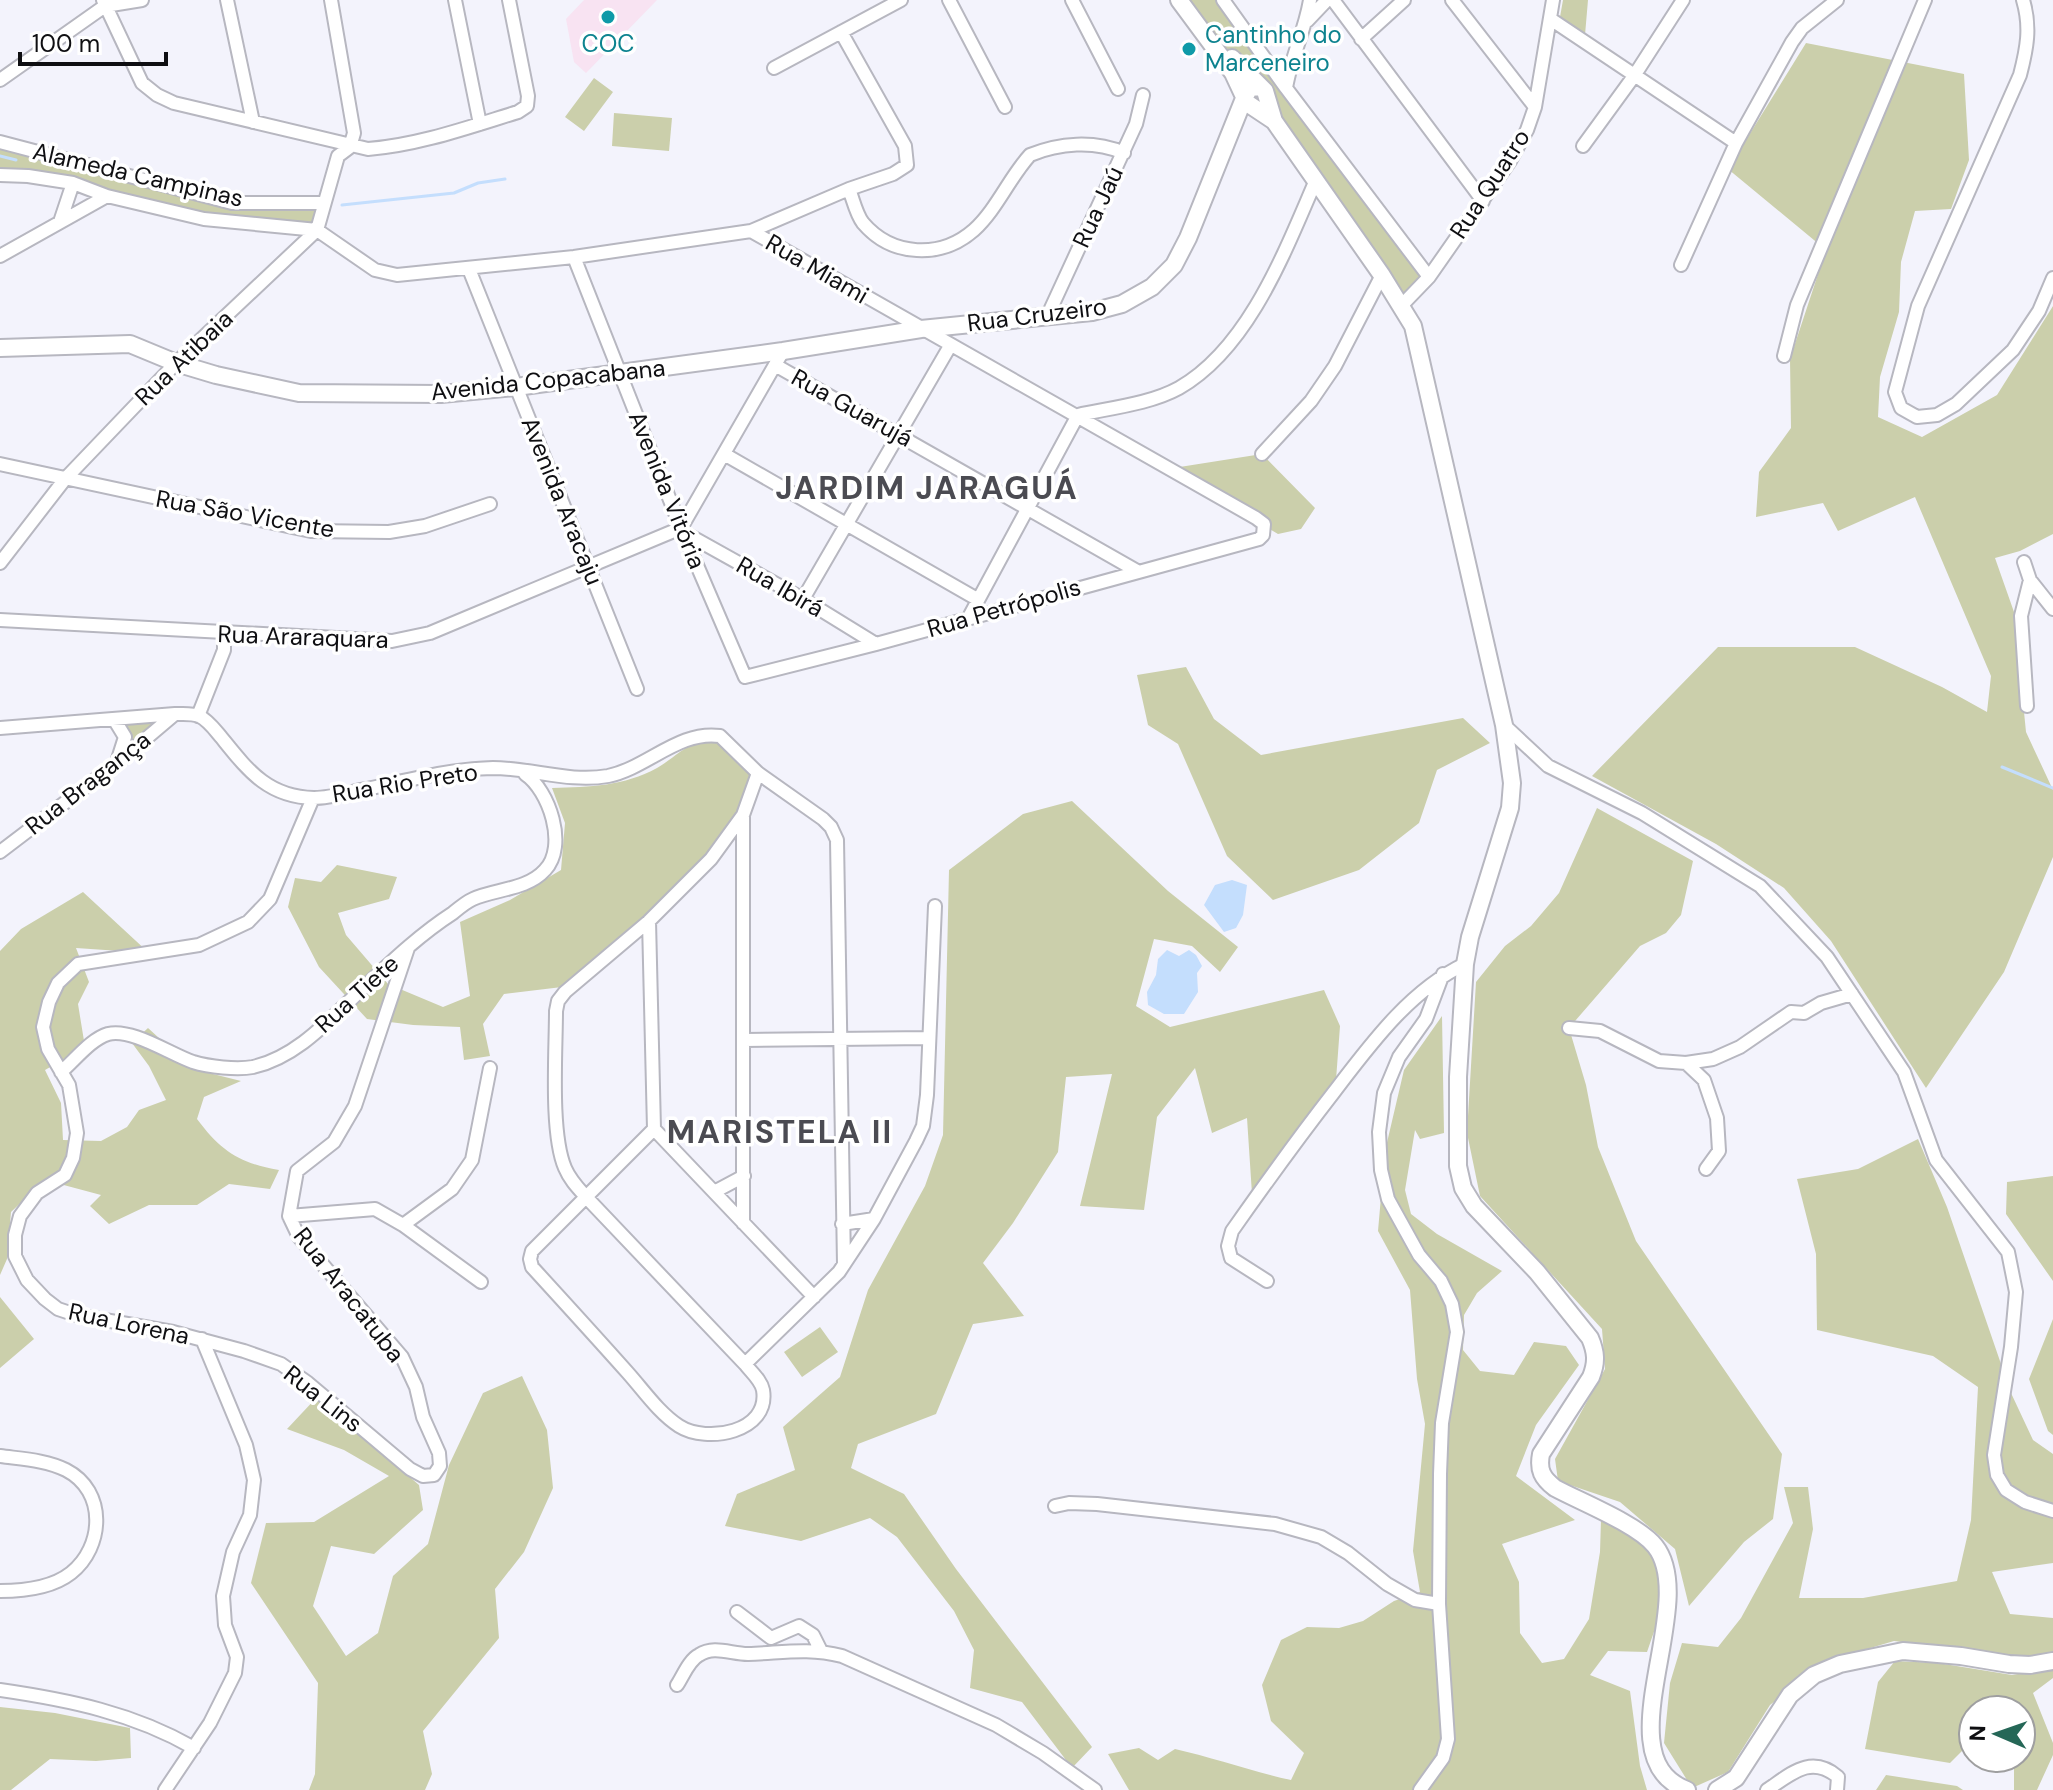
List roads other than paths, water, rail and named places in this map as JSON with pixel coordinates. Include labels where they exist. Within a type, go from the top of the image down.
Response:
[{"type":"main road","points":[[1179,0],[1233,73],[1245,96]]},
{"type":"main road","points":[[1188,0],[1262,98],[1274,121],[1382,275],[1413,326],[1504,725],[1512,783],[1510,808],[1470,937],[1465,964],[1458,1077],[1458,1166],[1463,1188],[1474,1206],[1537,1272],[1590,1338],[1595,1350],[1591,1377],[1541,1454],[1539,1467],[1545,1480],[1555,1488],[1636,1530],[1654,1545],[1664,1561],[1669,1579],[1668,1599],[1654,1682],[1653,1752],[1661,1771],[1676,1786],[1687,1790]]},
{"type":"main road","points":[[1245,96],[1250,88],[1262,98]]},
{"type":"main road","name":"Rua Cruzeiro","points":[[921,329],[1092,312],[1122,304],[1152,287],[1174,265],[1188,238],[1245,96]]},
{"type":"main road","points":[[1235,120],[1262,98]]},
{"type":"main road","name":"Avenida Copacabana","points":[[176,363],[253,385],[299,393],[441,394],[779,358],[921,329]]},
{"type":"main road","points":[[0,348],[130,344],[176,363]]},
{"type":"main road","points":[[1717,1790],[1736,1778],[1790,1695],[1814,1675],[1840,1664],[1903,1651],[2009,1664],[2030,1665],[2053,1661]]},
{"type":"street","points":[[0,80],[104,3],[142,0]]},
{"type":"street","points":[[227,0],[253,122]]},
{"type":"street","points":[[0,175],[73,183],[107,196],[204,219],[317,230],[338,156],[350,147],[354,133],[331,0]]},
{"type":"street","points":[[455,0],[480,124]]},
{"type":"street","points":[[104,3],[142,83],[157,95],[174,103],[368,149],[393,147],[480,124],[527,106],[528,96],[509,0]]},
{"type":"street","points":[[774,68],[901,0]]},
{"type":"street","points":[[949,0],[1005,107]]},
{"type":"street","points":[[1072,0],[1118,89]]},
{"type":"street","points":[[1223,0],[1429,277]]},
{"type":"street","points":[[1286,88],[1290,64],[1307,21],[1310,0]]},
{"type":"street","points":[[1307,21],[1327,0]]},
{"type":"street","points":[[1333,0],[1483,201]]},
{"type":"street","points":[[1361,39],[1404,0]]},
{"type":"street","points":[[1452,0],[1535,107]]},
{"type":"street","name":"Rua Quatro","points":[[1402,305],[1429,277],[1483,201],[1527,130],[1535,107],[1553,0]]},
{"type":"street","points":[[1583,146],[1634,76],[1683,0]]},
{"type":"street","points":[[1681,265],[1736,143],[1802,28],[1837,0]]},
{"type":"street","points":[[1784,356],[1797,305],[1925,0]]},
{"type":"street","points":[[2023,0],[2029,26],[2028,45],[2020,75],[1918,306],[1895,392],[1901,408],[1917,417],[1937,415],[1956,404],[2013,350],[2039,311],[2053,278]]},
{"type":"street","points":[[1552,20],[1736,143]]},
{"type":"street","points":[[751,231],[900,171],[907,165],[905,146],[841,32]]},
{"type":"street","points":[[1270,67],[1290,64]]},
{"type":"street","name":"Rua Jaú","points":[[1047,317],[1124,153],[1143,95]]},
{"type":"street","name":"Alameda Campinas","points":[[0,142],[232,203],[324,203]]},
{"type":"street","points":[[849,189],[861,220],[878,237],[902,249],[925,251],[960,241],[975,229],[1030,155],[1043,150],[1090,144],[1106,145],[1124,153]]},
{"type":"street","points":[[969,617],[1078,415],[1177,390],[1204,372],[1254,311],[1316,180]]},
{"type":"street","points":[[60,222],[73,183]]},
{"type":"street","points":[[0,256],[107,196]]},
{"type":"street","name":"Rua Miami","points":[[317,230],[375,270],[397,275],[574,257],[751,231],[1256,518],[1264,524],[1263,535]]},
{"type":"street","name":"Rua Atibaia","points":[[0,563],[65,479],[176,363],[317,230]]},
{"type":"street","name":"Avenida Vitória","points":[[574,257],[682,530],[745,677]]},
{"type":"street","name":"Avenida Aracaju","points":[[469,269],[637,689]]},
{"type":"street","points":[[1262,454],[1311,401],[1335,366],[1382,275]]},
{"type":"street","points":[[803,599],[950,346]]},
{"type":"street","points":[[682,530],[779,358]]},
{"type":"street","name":"Rua Guarujá","points":[[779,358],[898,435],[1137,571]]},
{"type":"street","points":[[724,454],[977,599]]},
{"type":"street","name":"Rua São Vicente","points":[[0,464],[311,531],[389,532],[425,526],[490,504]]},
{"type":"street","name":"Rua Araraquara","points":[[0,620],[224,634],[392,641],[410,639],[682,530]]},
{"type":"street","name":"Rua Ibirá","points":[[682,530],[876,644]]},
{"type":"street","name":"Rua Petrópolis","points":[[745,677],[876,644],[1259,539],[1263,535]]},
{"type":"street","points":[[2024,562],[2030,580],[2053,609]]},
{"type":"street","points":[[2027,706],[2021,616],[2030,580]]},
{"type":"street","points":[[0,728],[175,714],[198,716],[224,650],[224,634]]},
{"type":"street","name":"Rua Bragança","points":[[0,852],[117,763],[175,714]]},
{"type":"street","name":"Rua Rio Preto","points":[[198,716],[207,721],[246,769],[264,783],[286,793],[313,798],[496,768],[555,777],[605,777],[626,771],[699,735],[720,736],[758,773]]},
{"type":"street","points":[[114,719],[125,737],[117,763]]},
{"type":"street","points":[[1504,725],[1548,766],[1642,813],[1760,886],[1827,957],[1904,1072],[1936,1160],[2008,1252],[2016,1292],[2011,1347],[1994,1455],[1997,1475],[2006,1490],[2015,1496],[2053,1511]]},
{"type":"street","name":"Rua Tiete","points":[[61,1072],[97,1041],[123,1032],[195,1063],[251,1067],[286,1054],[320,1028],[435,924],[472,899],[518,885],[546,869],[554,854],[556,834],[546,796],[537,781],[523,772]]},
{"type":"street","points":[[654,1129],[587,1198],[532,1251],[530,1259],[532,1267],[666,1416],[695,1434],[713,1436],[745,1426],[756,1414],[763,1402],[761,1383],[745,1364],[587,1198],[573,1183],[559,1151],[556,1026],[558,1001],[565,992],[649,921],[711,859],[743,815],[758,773],[823,819],[837,840],[844,1264]]},
{"type":"street","name":"Rua Lorena","points":[[202,1339],[76,1315],[51,1304],[27,1280],[15,1256],[15,1235],[20,1216],[37,1193],[65,1175],[73,1158],[77,1133],[69,1085],[48,1049],[43,1027],[58,983],[78,964],[199,945],[248,922],[270,899],[313,798]]},
{"type":"street","points":[[743,815],[743,1223]]},
{"type":"street","points":[[745,1364],[835,1278],[874,1219],[923,1126],[935,906]]},
{"type":"street","points":[[649,921],[654,1129],[814,1297]]},
{"type":"street","name":"Rua Aracatuba","points":[[408,948],[355,1106],[334,1142],[297,1171],[289,1216],[299,1237],[402,1357],[439,1453],[440,1466],[434,1475]]},
{"type":"street","points":[[1267,1281],[1231,1258],[1228,1246],[1232,1231],[1368,1048],[1443,974],[1465,964]]},
{"type":"street","points":[[1420,1790],[1443,1758],[1448,1739],[1439,1604],[1442,1423],[1457,1332],[1452,1304],[1441,1281],[1419,1255],[1388,1199],[1381,1170],[1379,1132],[1384,1093],[1399,1057],[1426,1019],[1443,974]]},
{"type":"street","points":[[1569,1028],[1600,1031],[1659,1061],[1686,1063],[1713,1059],[1740,1047],[1791,1012],[1804,1013],[1821,1003],[1852,994]]},
{"type":"street","points":[[744,1040],[929,1038]]},
{"type":"street","points":[[1686,1063],[1704,1080],[1717,1118],[1719,1151],[1706,1169]]},
{"type":"street","points":[[403,1225],[452,1189],[472,1160],[490,1068]]},
{"type":"street","points":[[714,1192],[744,1176]]},
{"type":"street","points":[[289,1216],[375,1209],[403,1225],[481,1282]]},
{"type":"street","points":[[842,1224],[874,1219]]},
{"type":"street","points":[[165,1790],[194,1748],[235,1673],[237,1657],[225,1625],[223,1596],[233,1552],[250,1515],[254,1480],[246,1445],[202,1339]]},
{"type":"street","name":"Rua Lins","points":[[202,1339],[281,1364],[410,1469],[423,1476],[434,1475]]},
{"type":"street","points":[[0,1456],[45,1462],[68,1471],[87,1487],[96,1509],[96,1533],[87,1556],[69,1575],[49,1584],[0,1591]]},
{"type":"street","points":[[1055,1506],[1097,1504],[1275,1524],[1321,1537],[1415,1600],[1439,1604]]},
{"type":"street","points":[[737,1612],[771,1638],[799,1626],[813,1635],[821,1651]]},
{"type":"street","points":[[677,1685],[695,1657],[710,1649],[745,1654],[799,1649],[842,1656],[996,1725],[1095,1790]]},
{"type":"street","points":[[0,1690],[128,1717],[194,1748]]},
{"type":"street","points":[[1767,1790],[1804,1766],[1828,1768],[1838,1777],[1837,1790]]},
{"type":"street","points":[[1661,1771],[1666,1790]]},
{"type":"water","points":[[1232,880],[1247,885],[1243,915],[1236,928],[1224,932],[1204,905],[1215,885]]},
{"type":"water","points":[[1167,950],[1179,956],[1189,950],[1202,966],[1197,973],[1198,992],[1184,1014],[1164,1014],[1148,1005],[1147,992],[1156,975],[1158,959]]},
{"type":"waterway","points":[[0,156],[16,160]]},
{"type":"waterway","points":[[342,205],[454,193],[478,183],[505,179]]},
{"type":"waterway","points":[[2002,767],[2053,788]]},
{"type":"place","name":"COC","points":[[608,17]]},
{"type":"place","name":"Cantinho do Marceneiro","points":[[1189,49]]},
{"type":"district","name":"JARDIM JARAGUÁ","points":[[927,488]]},
{"type":"district","name":"MARISTELA II","points":[[780,1132]]}]
